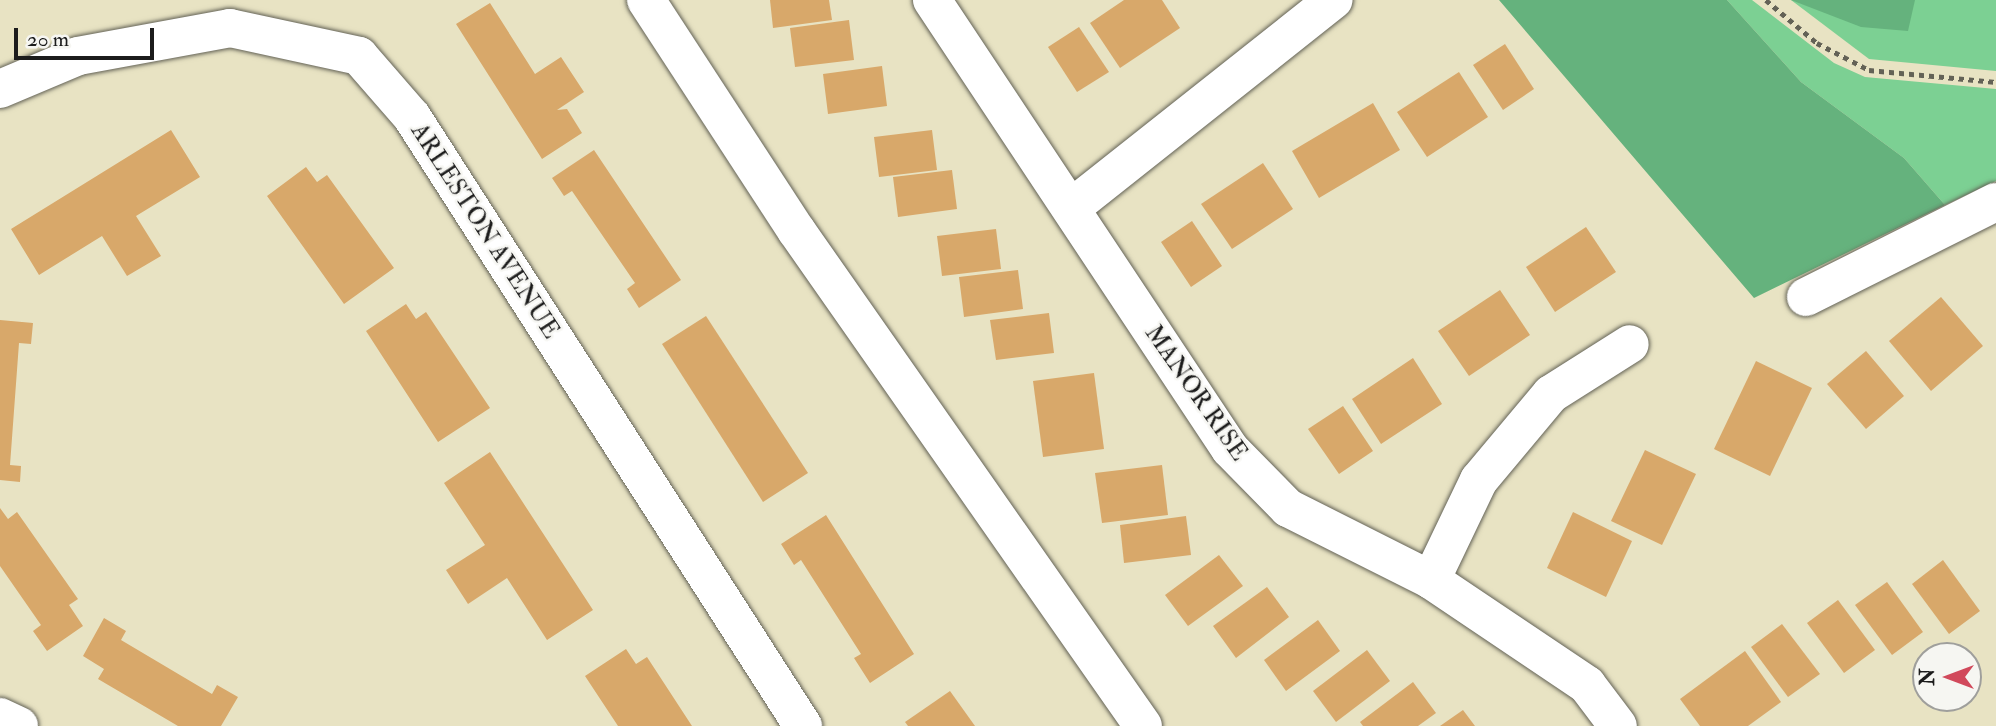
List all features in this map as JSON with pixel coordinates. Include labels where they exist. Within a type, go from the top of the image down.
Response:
[{"type":"street","points":[[646,0],[796,230],[1143,726]]},
{"type":"street","name":"MANOR RISE","points":[[932,0],[1230,449],[1288,508],[1431,580],[1587,685],[1618,726]]},
{"type":"street","points":[[1071,208],[1334,0]]},
{"type":"street","name":"ARLESTON AVENUE","points":[[0,89],[78,57],[230,28],[359,57],[412,117],[803,726]]},
{"type":"street","points":[[1806,297],[1996,202]]},
{"type":"street","points":[[1431,580],[1487,470],[1551,394],[1630,344]]},
{"type":"street","points":[[0,717],[19,726]]},
{"type":"path","points":[[1766,0],[1817,43],[1870,70],[1996,82]]},
{"type":"green space","points":[[1499,0],[1727,0],[1801,82],[1904,158],[1945,205],[1754,298]]},
{"type":"green space","points":[[1727,0],[1752,0],[1834,63],[1865,77],[1996,89],[1996,181],[1945,205],[1904,158],[1801,82]]},
{"type":"green space","points":[[1791,0],[1996,0],[1996,71],[1869,59]]},
{"type":"green space","points":[[1791,0],[1915,0],[1908,31],[1861,27]]},
{"type":"building","points":[[770,0],[829,0],[832,20],[773,28]]},
{"type":"building","points":[[1124,0],[1162,0],[1180,28],[1120,68],[1090,23]]},
{"type":"building","points":[[490,3],[535,74],[561,57],[584,92],[557,110],[567,109],[582,133],[542,159],[456,24]]},
{"type":"building","points":[[849,20],[854,60],[795,67],[790,28]]},
{"type":"building","points":[[1079,27],[1109,72],[1077,92],[1048,47]]},
{"type":"building","points":[[1505,44],[1534,89],[1503,110],[1473,65]]},
{"type":"building","points":[[882,66],[887,106],[828,114],[823,74]]},
{"type":"building","points":[[1459,72],[1488,117],[1427,157],[1397,112]]},
{"type":"building","points":[[1373,103],[1400,150],[1319,198],[1292,151]]},
{"type":"building","points":[[171,130],[200,177],[136,216],[161,256],[127,276],[102,236],[39,275],[11,229]]},
{"type":"building","points":[[932,130],[937,170],[879,177],[874,137]]},
{"type":"building","points":[[594,150],[681,280],[639,308],[627,289],[635,283],[572,191],[564,196],[552,178]]},
{"type":"building","points":[[1263,163],[1293,209],[1232,249],[1201,204]]},
{"type":"building","points":[[306,167],[317,182],[327,175],[394,268],[344,304],[267,196]]},
{"type":"building","points":[[952,170],[957,209],[898,217],[893,177]]},
{"type":"building","points":[[1192,221],[1222,266],[1191,287],[1161,242]]},
{"type":"building","points":[[1586,227],[1616,272],[1555,312],[1526,267]]},
{"type":"building","points":[[996,229],[1001,269],[942,276],[937,236]]},
{"type":"building","points":[[1018,270],[1023,309],[964,317],[959,277]]},
{"type":"building","points":[[1500,290],[1530,335],[1469,376],[1438,331]]},
{"type":"building","points":[[1941,297],[1983,346],[1931,391],[1889,341]]},
{"type":"building","points":[[406,304],[416,319],[426,312],[490,408],[438,442],[366,331]]},
{"type":"building","points":[[1049,313],[1054,353],[996,360],[990,320]]},
{"type":"building","points":[[706,316],[808,473],[763,502],[662,344]]},
{"type":"building","points":[[0,320],[33,323],[31,344],[19,343],[10,465],[21,466],[20,482],[0,480]]},
{"type":"building","points":[[1866,351],[1904,396],[1866,429],[1827,384]]},
{"type":"building","points":[[1413,358],[1442,404],[1381,444],[1352,399]]},
{"type":"building","points":[[1756,361],[1812,388],[1770,476],[1714,449]]},
{"type":"building","points":[[1094,373],[1104,449],[1043,457],[1033,381]]},
{"type":"building","points":[[1343,406],[1373,451],[1339,474],[1308,429]]},
{"type":"building","points":[[1645,450],[1696,474],[1662,545],[1611,521]]},
{"type":"building","points":[[490,452],[593,610],[547,640],[507,578],[468,604],[446,570],[485,545],[444,483]]},
{"type":"building","points":[[1162,465],[1168,515],[1102,523],[1095,473]]},
{"type":"building","points":[[0,508],[8,519],[17,512],[78,599],[69,605],[83,626],[47,651],[33,631],[41,625],[0,566]]},
{"type":"building","points":[[1573,512],[1632,541],[1606,597],[1547,568]]},
{"type":"building","points":[[826,515],[914,654],[870,683],[854,658],[861,654],[801,560],[794,565],[781,544]]},
{"type":"building","points":[[1186,516],[1191,555],[1124,563],[1120,525]]},
{"type":"building","points":[[1219,555],[1243,586],[1188,626],[1165,595]]},
{"type":"building","points":[[1943,560],[1980,611],[1949,634],[1912,584]]},
{"type":"building","points":[[1887,582],[1923,632],[1892,655],[1855,605]]},
{"type":"building","points":[[1267,587],[1289,617],[1236,658],[1213,626]]},
{"type":"building","points":[[1838,600],[1875,650],[1844,673],[1807,623]]},
{"type":"building","points":[[104,618],[126,631],[121,640],[212,694],[217,685],[238,697],[221,726],[178,726],[98,679],[104,669],[83,656]]},
{"type":"building","points":[[1318,620],[1340,651],[1286,691],[1264,660]]},
{"type":"building","points":[[1782,624],[1820,674],[1788,697],[1751,647]]},
{"type":"building","points":[[626,649],[636,664],[647,657],[692,726],[618,726],[585,676]]},
{"type":"building","points":[[1367,650],[1390,681],[1336,722],[1313,691]]},
{"type":"building","points":[[1745,651],[1781,702],[1748,726],[1700,726],[1680,699]]},
{"type":"building","points":[[1413,682],[1436,713],[1418,726],[1363,726],[1360,722]]},
{"type":"building","points":[[950,691],[975,726],[908,726],[905,722]]},
{"type":"building","points":[[1463,710],[1475,726],[1440,726]]}]
